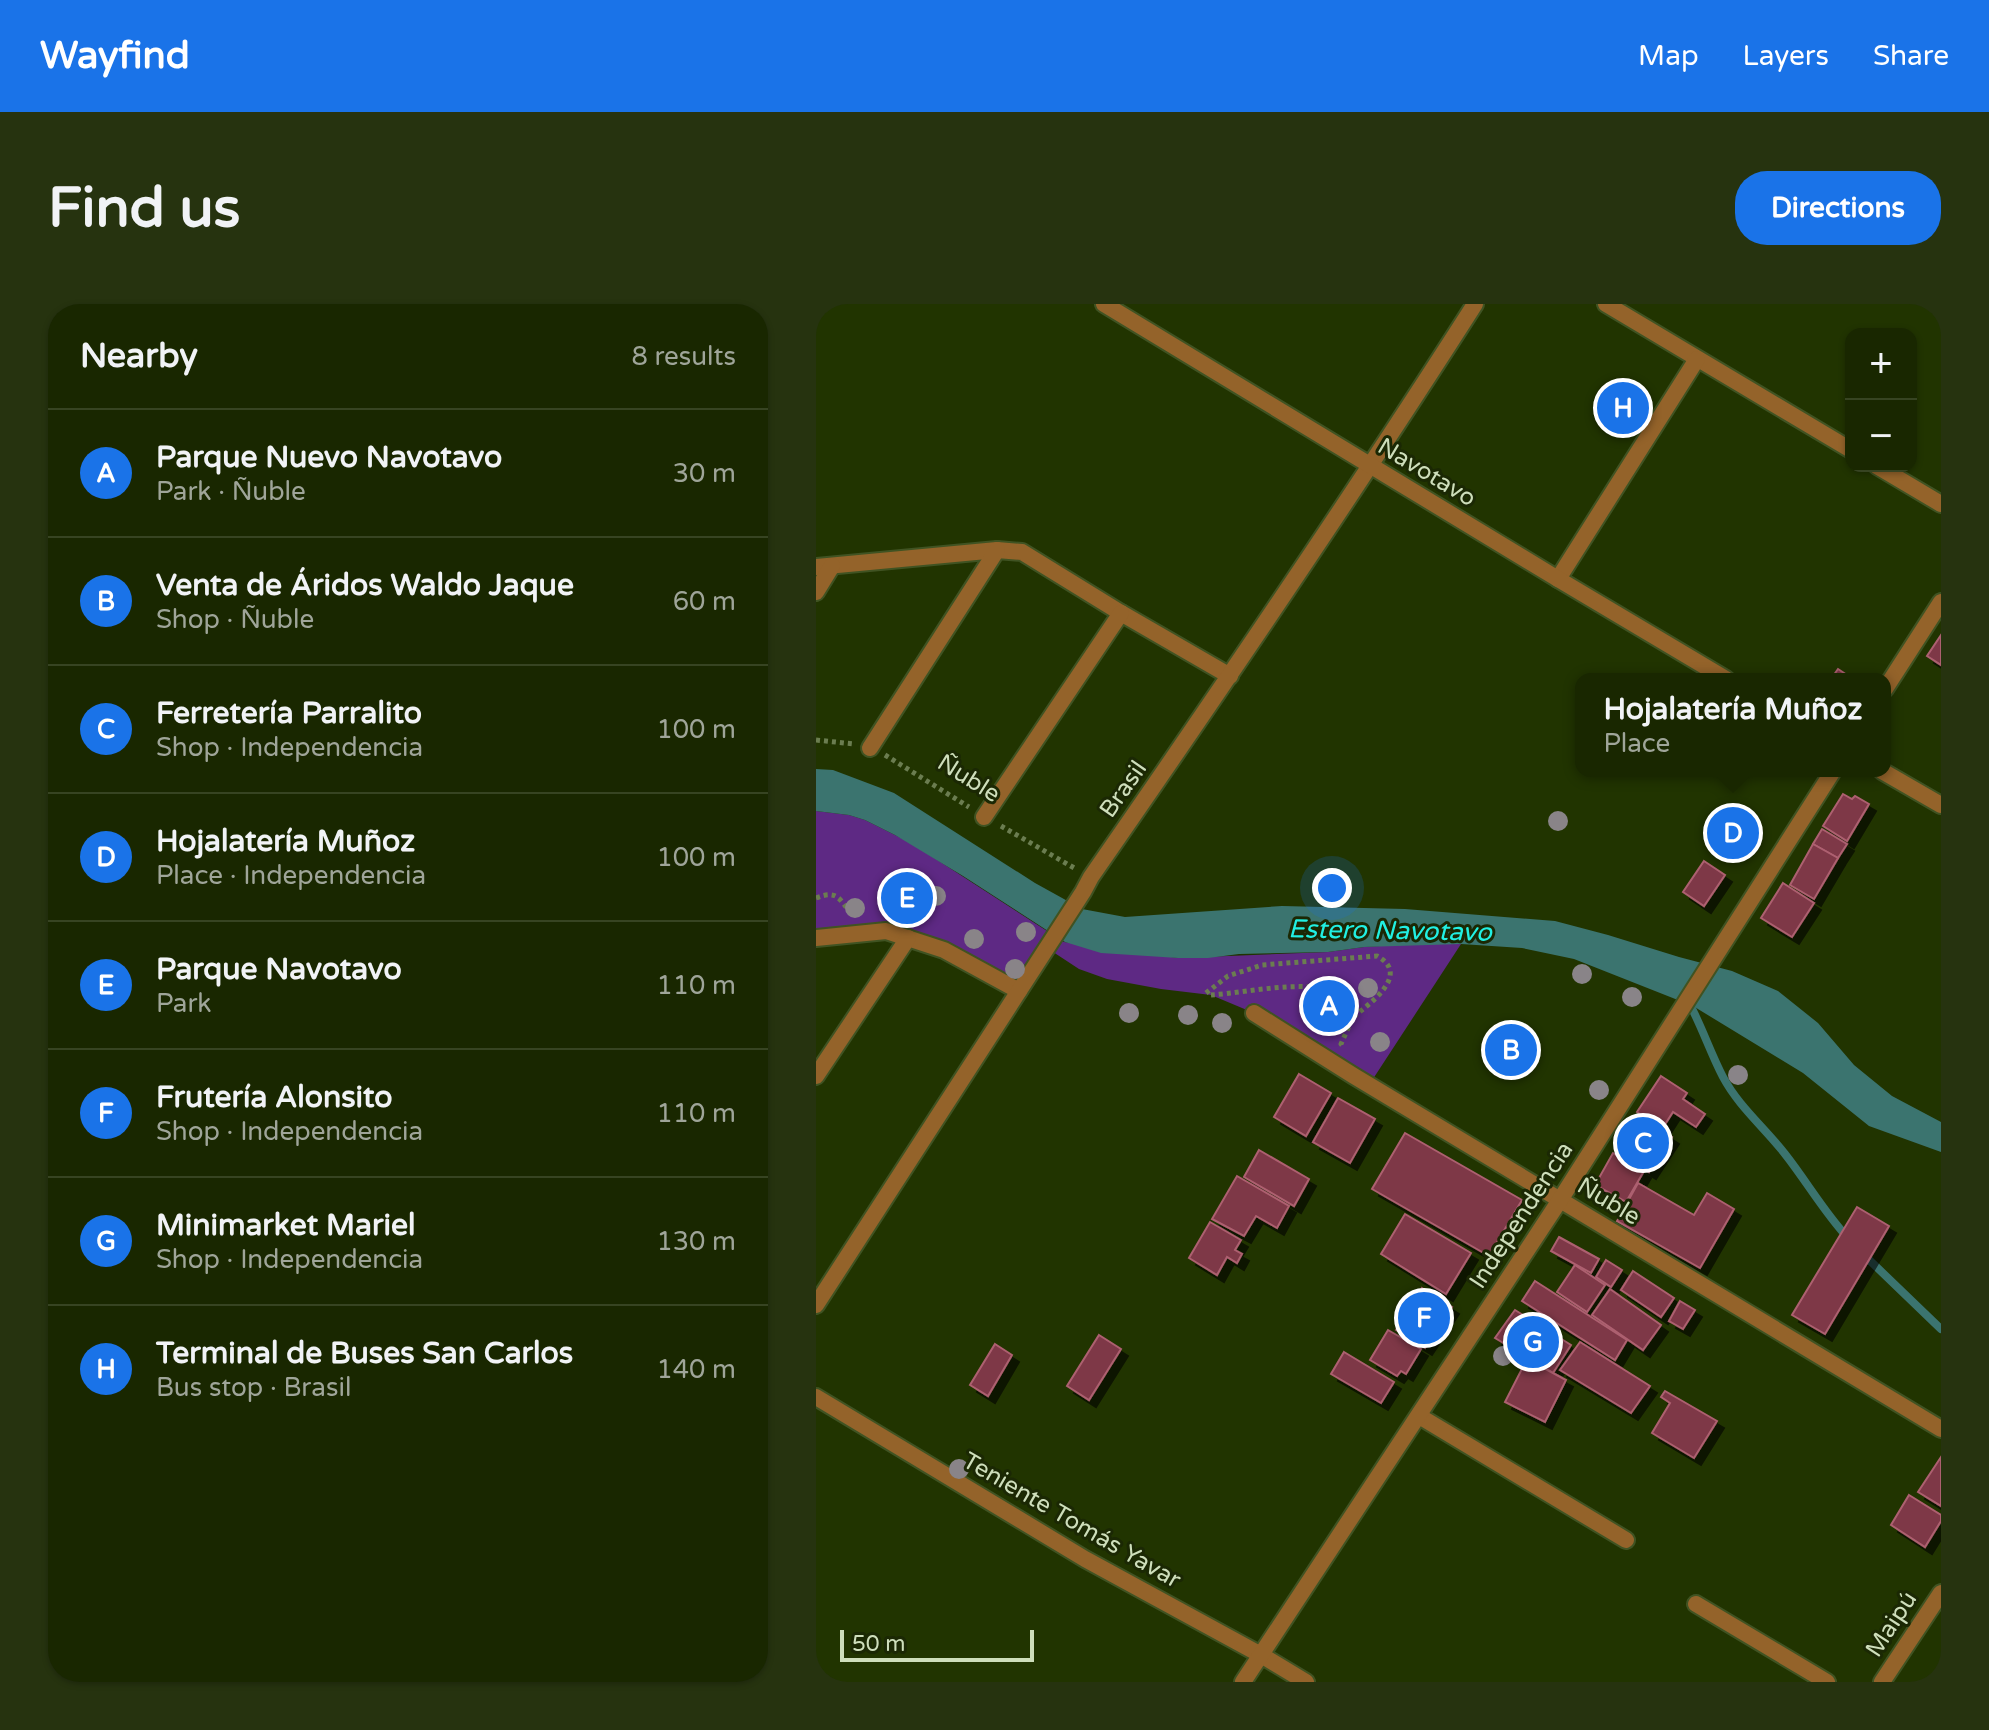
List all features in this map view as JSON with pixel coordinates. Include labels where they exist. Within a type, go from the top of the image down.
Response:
[{"type":"street","name":"Navotavo","points":[[1104,304],[1716,673]]},
{"type":"street","name":"Brasil","points":[[816,1305],[1087,885],[1372,466],[1475,304]]},
{"type":"street","points":[[1606,304],[1845,446]]},
{"type":"street","points":[[1558,579],[1697,359]]},
{"type":"street","points":[[1887,472],[1941,504]]},
{"type":"street","points":[[816,592],[824,566],[997,550],[1022,552],[1230,676]]},
{"type":"street","points":[[870,748],[997,550]]},
{"type":"street","points":[[1891,680],[1941,602]]},
{"type":"street","points":[[984,817],[1121,613]]},
{"type":"street","points":[[1891,776],[1941,805]]},
{"type":"street","name":"Independencia","points":[[1243,1682],[1560,1200],[1829,777]]},
{"type":"street","points":[[816,938],[886,931],[944,950],[1019,991]]},
{"type":"street","points":[[816,1076],[908,938]]},
{"type":"street","name":"Ñuble","points":[[1254,1013],[1941,1429]]},
{"type":"street","name":"Teniente Tomás Yavar","points":[[816,1397],[1085,1559],[1306,1682]]},
{"type":"street","points":[[1419,1416],[1626,1540]]},
{"type":"street","name":"Maipú","points":[[1882,1682],[1941,1593]]},
{"type":"street","points":[[1696,1604],[1827,1682]]},
{"type":"path","name":"Ñuble","points":[[816,740],[847,742],[870,748],[899,762],[1087,885]]},
{"type":"path","points":[[1351,1055],[1341,1044],[1353,1017],[1356,1000],[1336,990],[1297,986],[1208,994],[1228,976],[1262,965],[1377,956],[1386,961],[1391,978],[1381,993],[1353,1017]]},
{"type":"shaded area","points":[[816,811],[865,820],[911,843],[1064,942],[1178,958],[1461,944],[1371,1082],[1254,1013],[1211,995],[1107,979],[1079,969],[1047,948],[1016,983],[886,929],[816,934]]},
{"type":"water","name":"Estero Navotavo","points":[[816,769],[833,770],[894,793],[1035,883],[1082,909],[1125,917],[1282,906],[1405,909],[1555,921],[1732,971],[1778,991],[1818,1023],[1854,1065],[1892,1096],[1941,1122],[1941,1152],[1869,1126],[1803,1073],[1693,1006],[1574,959],[1522,948],[1461,944],[1178,958],[1101,953],[1065,942],[895,835],[849,815],[816,811]]},
{"type":"building","points":[[1941,635],[1941,665],[1927,656]]},
{"type":"building","points":[[1843,794],[1852,799],[1855,796],[1869,804],[1847,841],[1823,826]]},
{"type":"building","points":[[1725,815],[1752,830],[1740,851],[1714,835]]},
{"type":"building","points":[[1822,829],[1847,844],[1838,858],[1813,844]]},
{"type":"building","points":[[1813,844],[1838,858],[1814,899],[1790,885]]},
{"type":"building","points":[[1704,861],[1725,875],[1704,906],[1683,892]]},
{"type":"building","points":[[1783,883],[1814,903],[1792,937],[1761,918]]},
{"type":"building","points":[[1299,1074],[1331,1093],[1306,1136],[1274,1117]]},
{"type":"building","points":[[1661,1076],[1687,1093],[1683,1099],[1705,1114],[1696,1127],[1673,1112],[1662,1129],[1637,1112]]},
{"type":"building","points":[[1338,1098],[1375,1119],[1350,1163],[1313,1142]]},
{"type":"building","points":[[1638,1115],[1672,1137],[1649,1172],[1615,1150]]},
{"type":"building","points":[[1405,1133],[1522,1200],[1489,1256],[1372,1189]]},
{"type":"building","points":[[1259,1150],[1309,1179],[1294,1206],[1244,1177]]},
{"type":"building","points":[[1613,1153],[1644,1171],[1626,1202],[1595,1185]]},
{"type":"building","points":[[1237,1176],[1289,1206],[1277,1228],[1256,1216],[1244,1236],[1212,1219]]},
{"type":"building","points":[[1638,1183],[1694,1215],[1707,1193],[1734,1209],[1700,1268],[1617,1221]]},
{"type":"building","points":[[1857,1207],[1889,1226],[1825,1334],[1792,1315]]},
{"type":"building","points":[[1405,1214],[1471,1253],[1446,1294],[1381,1254]]},
{"type":"building","points":[[1210,1222],[1241,1240],[1235,1250],[1242,1254],[1237,1263],[1227,1257],[1217,1275],[1189,1258]]},
{"type":"building","points":[[1559,1237],[1599,1259],[1591,1273],[1551,1251]]},
{"type":"building","points":[[1606,1260],[1622,1270],[1611,1287],[1596,1277]]},
{"type":"building","points":[[1575,1265],[1605,1285],[1587,1312],[1557,1292]]},
{"type":"building","points":[[1633,1271],[1674,1298],[1661,1317],[1621,1290]]},
{"type":"building","points":[[1535,1281],[1627,1340],[1615,1360],[1522,1301]]},
{"type":"building","points":[[1422,1288],[1452,1307],[1425,1348],[1396,1330]]},
{"type":"building","points":[[1610,1289],[1661,1325],[1643,1350],[1592,1315]]},
{"type":"building","points":[[1680,1301],[1695,1310],[1683,1329],[1669,1321]]},
{"type":"building","points":[[1515,1310],[1571,1345],[1553,1373],[1495,1338]]},
{"type":"building","points":[[1388,1330],[1421,1349],[1406,1374],[1401,1371],[1397,1376],[1370,1360]]},
{"type":"building","points":[[1099,1335],[1121,1349],[1089,1400],[1067,1386]]},
{"type":"building","points":[[1580,1342],[1650,1386],[1631,1413],[1560,1370]]},
{"type":"building","points":[[995,1344],[1012,1355],[988,1396],[970,1385]]},
{"type":"building","points":[[1344,1352],[1394,1382],[1381,1403],[1331,1374]]},
{"type":"building","points":[[1527,1359],[1566,1380],[1545,1422],[1505,1402]]},
{"type":"building","points":[[1665,1391],[1717,1421],[1694,1458],[1652,1433],[1670,1403],[1661,1397]]},
{"type":"building","points":[[1941,1457],[1941,1506],[1918,1492]]},
{"type":"building","points":[[1909,1495],[1941,1515],[1941,1521],[1925,1547],[1891,1525]]},
{"type":"waterway","points":[[1687,999],[1729,1088],[1785,1154],[1848,1238]]},
{"type":"waterway","points":[[1863,1254],[1941,1329]]},
{"type":"place","name":"Terminal de Buses San Carlos","points":[[1623,408]]},
{"type":"place","name":"Hojalatería Muñoz","points":[[1733,833]]},
{"type":"place","name":"Parque Navotavo","points":[[907,898]]},
{"type":"place","name":"Parque Nuevo Navotavo","points":[[1329,1006]]},
{"type":"place","name":"Venta de Áridos Waldo Jaque","points":[[1511,1050]]},
{"type":"place","name":"Ferretería Parralito","points":[[1643,1143]]},
{"type":"place","name":"Frutería Alonsito","points":[[1424,1318]]},
{"type":"place","name":"Minimarket Mariel","points":[[1533,1342]]}]
